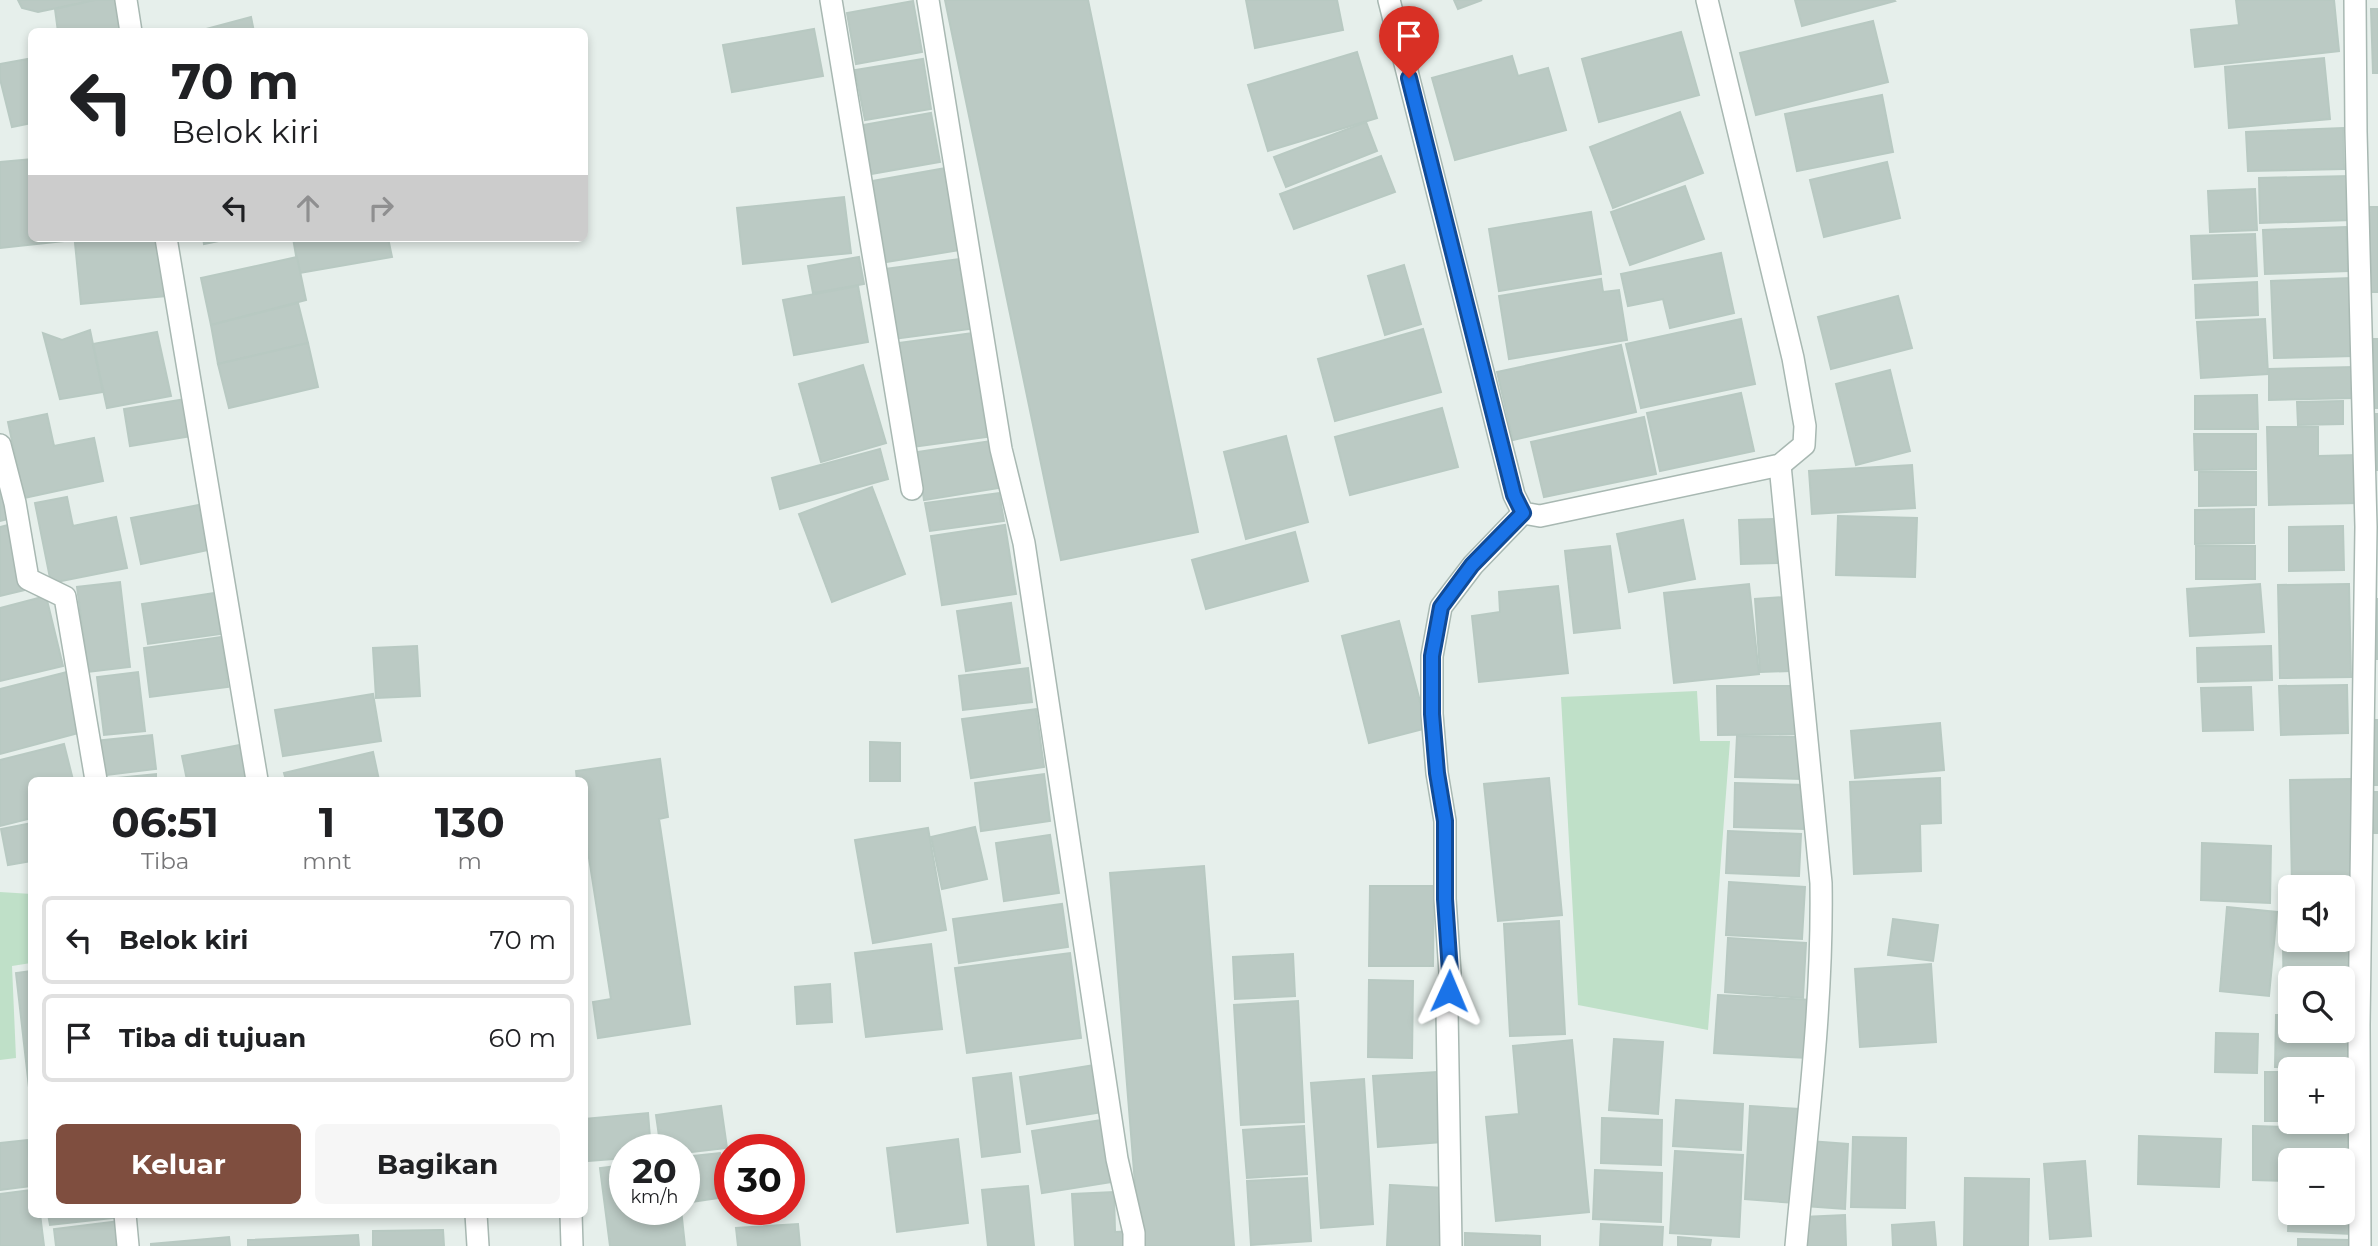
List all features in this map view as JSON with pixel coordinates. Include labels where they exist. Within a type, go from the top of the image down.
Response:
[{"type":"street","points":[[126,0],[130,28]]},
{"type":"street","points":[[928,0],[1001,449],[1024,543],[1117,1159],[1134,1233],[1134,1246]]},
{"type":"street","points":[[1389,0],[1514,495],[1523,513]]},
{"type":"street","points":[[1523,513],[1540,516],[1780,465],[1804,445],[1802,397],[1707,0]]},
{"type":"street","points":[[2355,0],[2366,527],[2359,1025],[2360,1246]]},
{"type":"street","points":[[837,1],[912,489]]},
{"type":"street","points":[[167,242],[256,777]]},
{"type":"street","points":[[0,445],[15,503],[28,579],[65,597],[95,777]]},
{"type":"street","points":[[1780,465],[1821,883],[1819,986],[1796,1246]]},
{"type":"street","points":[[1451,1246],[1447,1010],[1450,972],[1445,899],[1445,821],[1437,773],[1432,714],[1432,656],[1441,607],[1472,565],[1523,513]]},
{"type":"street","points":[[125,1218],[128,1246]]},
{"type":"street","points":[[476,1218],[478,1246]]},
{"type":"street","points":[[571,1218],[572,1246]]},
{"type":"green space","points":[[1697,691],[1700,741],[1730,741],[1708,1030],[1578,1005],[1561,697]]},
{"type":"green space","points":[[0,892],[28,894],[28,963],[12,966],[16,1058],[0,1060]]},
{"type":"building","points":[[18,0],[95,0],[38,12],[22,8]]},
{"type":"building","points":[[95,0],[116,0],[121,28],[57,28],[55,9]]},
{"type":"building","points":[[945,0],[1088,0],[1198,532],[1061,560]]},
{"type":"building","points":[[1246,0],[1337,0],[1343,30],[1255,48]]},
{"type":"building","points":[[1454,0],[1482,0],[1458,9]]},
{"type":"building","points":[[1795,0],[1894,0],[1895,1],[1802,26]]},
{"type":"building","points":[[2236,0],[2334,0],[2339,51],[2195,67],[2191,30],[2239,25]]},
{"type":"building","points":[[913,1],[922,52],[856,64],[847,13]]},
{"type":"building","points":[[2371,9],[2378,9],[2378,73],[2373,73]]},
{"type":"building","points":[[251,17],[253,28],[210,28]]},
{"type":"building","points":[[1873,21],[1888,82],[1756,115],[1740,53]]},
{"type":"building","points":[[814,29],[823,76],[732,92],[723,45]]},
{"type":"building","points":[[1681,32],[1699,95],[1599,122],[1582,59]]},
{"type":"building","points":[[1357,52],[1377,118],[1268,151],[1248,85]]},
{"type":"building","points":[[1512,56],[1518,76],[1548,68],[1566,130],[1455,160],[1432,78]]},
{"type":"building","points":[[2324,58],[2330,119],[2229,128],[2225,67]]},
{"type":"building","points":[[28,59],[28,124],[12,127],[0,79],[0,64]]},
{"type":"building","points":[[923,59],[931,109],[865,120],[855,70]]},
{"type":"building","points":[[1882,95],[1893,152],[1797,171],[1785,114]]},
{"type":"building","points":[[1680,112],[1703,173],[1613,208],[1590,147]]},
{"type":"building","points":[[931,113],[940,162],[871,174],[863,125]]},
{"type":"building","points":[[1366,122],[1377,151],[1286,187],[1274,157]]},
{"type":"building","points":[[2343,128],[2344,169],[2248,171],[2246,132]]},
{"type":"building","points":[[1381,156],[1395,192],[1294,229],[1280,194]]},
{"type":"building","points":[[28,159],[28,242],[55,242],[0,248],[0,162]]},
{"type":"building","points":[[1887,162],[1900,218],[1824,237],[1810,180]]},
{"type":"building","points":[[946,168],[960,250],[886,262],[872,181]]},
{"type":"building","points":[[2350,176],[2351,220],[2260,223],[2259,178]]},
{"type":"building","points":[[1685,186],[1704,239],[1630,265],[1611,212]]},
{"type":"building","points":[[2255,189],[2257,230],[2210,232],[2208,191]]},
{"type":"building","points":[[844,197],[851,253],[743,264],[737,208]]},
{"type":"building","points":[[2369,207],[2378,207],[2378,292],[2371,292]]},
{"type":"building","points":[[1591,212],[1601,274],[1499,291],[1489,229]]},
{"type":"building","points":[[2346,227],[2348,271],[2265,274],[2263,230]]},
{"type":"building","points":[[2255,234],[2257,276],[2193,279],[2191,236]]},
{"type":"building","points":[[159,242],[166,296],[81,304],[75,243]]},
{"type":"building","points":[[294,242],[389,242],[392,257],[299,273]]},
{"type":"building","points":[[1721,253],[1734,313],[1670,328],[1663,299],[1628,306],[1621,274]]},
{"type":"building","points":[[297,257],[306,300],[211,325],[201,278]]},
{"type":"building","points":[[859,257],[864,284],[813,293],[808,266]]},
{"type":"building","points":[[959,259],[970,329],[894,339],[884,269]]},
{"type":"building","points":[[1404,265],[1421,324],[1385,335],[1368,276]]},
{"type":"building","points":[[2351,278],[2353,356],[2274,358],[2271,281]]},
{"type":"building","points":[[1601,279],[1603,292],[1619,290],[1627,340],[1509,359],[1499,296]]},
{"type":"building","points":[[2257,282],[2258,315],[2196,318],[2195,285]]},
{"type":"building","points":[[858,286],[868,342],[794,355],[783,300]]},
{"type":"building","points":[[1898,296],[1912,348],[1831,369],[1818,317]]},
{"type":"building","points":[[298,303],[308,343],[218,364],[211,325]]},
{"type":"building","points":[[1741,319],[1755,384],[1641,408],[1626,344]]},
{"type":"building","points":[[2265,319],[2268,374],[2201,378],[2197,322]]},
{"type":"building","points":[[1423,329],[1441,392],[1335,421],[1318,359]]},
{"type":"building","points":[[90,330],[103,392],[60,399],[43,333],[62,340]]},
{"type":"building","points":[[157,332],[171,396],[107,408],[93,344]]},
{"type":"building","points":[[972,333],[987,437],[913,447],[898,343]]},
{"type":"building","points":[[2372,339],[2378,339],[2378,408],[2375,408]]},
{"type":"building","points":[[308,343],[318,387],[229,408],[218,364]]},
{"type":"building","points":[[1621,345],[1636,412],[1513,440],[1497,372]]},
{"type":"building","points":[[863,365],[886,443],[821,462],[799,384]]},
{"type":"building","points":[[2354,367],[2354,398],[2269,400],[2269,369]]},
{"type":"building","points":[[1890,370],[1910,451],[1856,465],[1836,384]]},
{"type":"building","points":[[1741,393],[1754,451],[1660,471],[1647,413]]},
{"type":"building","points":[[2257,395],[2258,429],[2195,429],[2195,396]]},
{"type":"building","points":[[186,399],[192,436],[130,446],[124,409]]},
{"type":"building","points":[[2343,401],[2343,424],[2298,425],[2297,402]]},
{"type":"building","points":[[1442,408],[1458,467],[1350,495],[1335,437]]},
{"type":"building","points":[[47,414],[54,446],[94,438],[103,481],[24,498],[8,422]]},
{"type":"building","points":[[2375,414],[2378,414],[2378,470],[2376,470]]},
{"type":"building","points":[[1644,417],[1656,474],[1544,497],[1531,442]]},
{"type":"building","points":[[2267,427],[2318,427],[2318,456],[2358,455],[2359,503],[2269,505]]},
{"type":"building","points":[[2194,434],[2256,434],[2256,469],[2195,470]]},
{"type":"building","points":[[1286,436],[1308,522],[1246,539],[1224,452]]},
{"type":"building","points":[[992,441],[999,488],[924,500],[917,452]]},
{"type":"building","points":[[880,449],[888,479],[780,509],[772,478]]},
{"type":"building","points":[[1912,465],[1915,508],[1812,514],[1809,471]]},
{"type":"building","points":[[0,468],[12,518],[0,521]]},
{"type":"building","points":[[2199,472],[2256,472],[2256,505],[2199,506]]},
{"type":"building","points":[[872,487],[905,574],[832,602],[799,514]]},
{"type":"building","points":[[999,493],[1004,521],[930,531],[925,503]]},
{"type":"building","points":[[67,497],[73,526],[116,517],[127,568],[51,583],[35,503]]},
{"type":"building","points":[[199,505],[208,550],[141,564],[131,518]]},
{"type":"building","points":[[2254,509],[2254,543],[2195,544],[2195,510]]},
{"type":"building","points":[[1838,516],[1917,518],[1915,577],[1836,575]]},
{"type":"building","points":[[1774,519],[1777,563],[1741,564],[1739,520]]},
{"type":"building","points":[[1683,520],[1695,579],[1629,592],[1617,534]]},
{"type":"building","points":[[12,524],[29,589],[0,596],[0,527]]},
{"type":"building","points":[[1005,525],[1016,594],[942,605],[931,536]]},
{"type":"building","points":[[2343,526],[2344,570],[2289,571],[2289,527]]},
{"type":"building","points":[[1295,532],[1308,581],[1206,609],[1192,560]]},
{"type":"building","points":[[1610,546],[1620,628],[1574,633],[1565,551]]},
{"type":"building","points":[[2196,546],[2255,546],[2255,579],[2196,579]]},
{"type":"building","points":[[120,582],[130,667],[88,672],[77,587]]},
{"type":"building","points":[[1749,584],[1759,674],[1674,683],[1664,593]]},
{"type":"building","points":[[2260,584],[2264,632],[2190,636],[2187,589]]},
{"type":"building","points":[[2349,584],[2351,677],[2280,678],[2278,585]]},
{"type":"building","points":[[1558,586],[1568,673],[1479,682],[1472,616],[1500,612],[1499,592]]},
{"type":"building","points":[[215,593],[221,634],[148,644],[142,604]]},
{"type":"building","points":[[46,596],[63,666],[0,681],[0,608]]},
{"type":"building","points":[[1785,597],[1790,671],[1760,672],[1755,599]]},
{"type":"building","points":[[2370,599],[2378,599],[2378,659],[2373,659]]},
{"type":"building","points":[[1011,603],[1020,663],[966,671],[957,611]]},
{"type":"building","points":[[1399,621],[1427,728],[1369,743],[1342,636]]},
{"type":"building","points":[[222,637],[228,687],[150,697],[144,648]]},
{"type":"building","points":[[417,646],[420,696],[376,698],[373,648]]},
{"type":"building","points":[[2271,646],[2272,680],[2198,682],[2197,648]]},
{"type":"building","points":[[1028,668],[1032,702],[963,710],[959,676]]},
{"type":"building","points":[[67,672],[82,732],[0,754],[0,689]]},
{"type":"building","points":[[138,672],[145,731],[104,735],[97,677]]},
{"type":"building","points":[[2347,685],[2348,733],[2281,735],[2279,686]]},
{"type":"building","points":[[1717,686],[1800,686],[1801,734],[1718,735]]},
{"type":"building","points":[[2251,687],[2253,730],[2203,731],[2201,688]]},
{"type":"building","points":[[373,694],[381,741],[283,756],[275,710]]},
{"type":"building","points":[[1036,709],[1044,767],[971,778],[962,719]]},
{"type":"building","points":[[2370,720],[2378,720],[2378,785],[2374,785]]},
{"type":"building","points":[[1940,723],[1944,770],[1855,778],[1851,731]]},
{"type":"building","points":[[152,735],[156,769],[99,776],[95,741]]},
{"type":"building","points":[[1737,736],[1804,737],[1802,779],[1735,777]]},
{"type":"building","points":[[870,742],[900,743],[900,781],[870,781]]},
{"type":"building","points":[[64,744],[72,777],[28,777],[28,819],[0,826],[0,760]]},
{"type":"building","points":[[240,745],[246,777],[186,777],[182,756]]},
{"type":"building","points":[[373,752],[378,777],[285,777],[284,773]]},
{"type":"building","points":[[660,759],[668,817],[659,819],[690,1024],[598,1038],[593,1002],[611,999],[588,852],[588,777],[577,777],[576,771]]},
{"type":"building","points":[[156,774],[156,777],[126,777]]},
{"type":"building","points":[[1044,774],[1050,821],[981,831],[975,783]]},
{"type":"building","points":[[1549,778],[1562,915],[1498,921],[1484,784]]},
{"type":"building","points":[[1940,778],[1941,823],[1920,824],[1921,871],[1854,874],[1850,782]]},
{"type":"building","points":[[2351,779],[2354,875],[2292,875],[2290,780]]},
{"type":"building","points":[[1735,783],[1807,785],[1805,829],[1734,827]]},
{"type":"building","points":[[2371,792],[2378,792],[2378,833],[2374,833]]},
{"type":"building","points":[[28,824],[28,862],[8,865],[1,829]]},
{"type":"building","points":[[975,827],[987,879],[942,889],[931,837]]},
{"type":"building","points":[[928,828],[946,930],[873,943],[855,840]]},
{"type":"building","points":[[1728,831],[1801,834],[1799,876],[1726,873]]},
{"type":"building","points":[[1050,835],[1059,893],[1004,901],[996,843]]},
{"type":"building","points":[[2202,843],[2271,846],[2270,903],[2201,900]]},
{"type":"building","points":[[1204,866],[1234,1246],[1140,1246],[1110,873]]},
{"type":"building","points":[[1729,882],[1805,887],[1802,939],[1726,935]]},
{"type":"building","points":[[1370,886],[1434,886],[1433,966],[1369,966]]},
{"type":"building","points":[[1062,904],[1068,947],[959,963],[953,919]]},
{"type":"building","points":[[2227,907],[2277,912],[2269,996],[2220,991]]},
{"type":"building","points":[[1893,919],[1938,925],[1933,961],[1888,955]]},
{"type":"building","points":[[1559,921],[1565,1034],[1510,1036],[1504,924]]},
{"type":"building","points":[[1728,938],[1806,943],[1803,998],[1725,992]]},
{"type":"building","points":[[2355,943],[2357,1010],[2355,966],[2283,966],[2283,952],[2355,952]]},
{"type":"building","points":[[931,944],[942,1029],[866,1037],[855,953]]},
{"type":"building","points":[[1070,953],[1081,1038],[967,1053],[955,968]]},
{"type":"building","points":[[1293,954],[1295,996],[1235,999],[1233,957]]},
{"type":"building","points":[[1931,964],[1936,1042],[1860,1047],[1855,969]]},
{"type":"building","points":[[28,972],[28,1079],[16,973]]},
{"type":"building","points":[[1369,980],[1413,981],[1412,1058],[1368,1057]]},
{"type":"building","points":[[830,984],[832,1022],[797,1024],[795,987]]},
{"type":"building","points":[[1718,995],[1812,1000],[1808,1058],[1714,1053]]},
{"type":"building","points":[[1298,1001],[1304,1122],[1241,1125],[1234,1005]]},
{"type":"building","points":[[2276,1015],[2278,1043],[2348,1043],[2348,1057],[2278,1057],[2278,1067],[2275,1067]]},
{"type":"building","points":[[2216,1033],[2258,1034],[2257,1073],[2215,1072]]},
{"type":"building","points":[[1614,1039],[1663,1042],[1658,1114],[1609,1110]]},
{"type":"building","points":[[1572,1040],[1589,1212],[1496,1221],[1486,1117],[1519,1114],[1513,1046]]},
{"type":"building","points":[[1095,1065],[1103,1112],[1027,1124],[1020,1077]]},
{"type":"building","points":[[1437,1072],[1442,1142],[1378,1147],[1373,1076]]},
{"type":"building","points":[[2265,1072],[2278,1072],[2278,1121],[2265,1121]]},
{"type":"building","points":[[1011,1073],[1020,1152],[982,1157],[973,1078]]},
{"type":"building","points":[[1364,1079],[1373,1224],[1321,1228],[1311,1083]]},
{"type":"building","points":[[1676,1100],[1743,1104],[1741,1150],[1673,1146]]},
{"type":"building","points":[[721,1106],[725,1134],[714,1134],[714,1150],[700,1151],[700,1134],[659,1134],[656,1115]]},
{"type":"building","points":[[1750,1106],[1800,1109],[1795,1203],[1745,1199]]},
{"type":"building","points":[[648,1113],[650,1134],[609,1134],[609,1159],[589,1161],[588,1119]]},
{"type":"building","points":[[1602,1118],[1662,1120],[1661,1165],[1601,1163]]},
{"type":"building","points":[[1102,1120],[1112,1182],[1042,1193],[1032,1131]]},
{"type":"building","points":[[1304,1126],[1307,1174],[1247,1178],[1243,1130]]},
{"type":"building","points":[[2253,1126],[2278,1127],[2278,1134],[2354,1134],[2353,1148],[2278,1148],[2278,1181],[2253,1180]]},
{"type":"building","points":[[2139,1136],[2221,1139],[2219,1187],[2138,1184]]},
{"type":"building","points":[[1853,1137],[1906,1138],[1905,1208],[1851,1207]]},
{"type":"building","points":[[958,1139],[968,1223],[897,1232],[887,1148]]},
{"type":"building","points":[[27,1140],[28,1186],[0,1190],[0,1143]]},
{"type":"building","points":[[1809,1141],[1848,1144],[1845,1209],[1805,1206]]},
{"type":"building","points":[[1675,1151],[1743,1155],[1739,1237],[1670,1233]]},
{"type":"building","points":[[714,1154],[714,1199],[700,1201],[700,1155]]},
{"type":"building","points":[[2085,1161],[2091,1236],[2050,1239],[2044,1164]]},
{"type":"building","points":[[609,1167],[609,1225],[683,1225],[685,1246],[610,1246],[600,1168]]},
{"type":"building","points":[[1595,1170],[1662,1173],[1661,1222],[1593,1219]]},
{"type":"building","points":[[1307,1178],[1311,1241],[1251,1245],[1247,1181]]},
{"type":"building","points":[[1965,1178],[2029,1179],[2028,1246],[1964,1246]]},
{"type":"building","points":[[1390,1185],[1445,1188],[1443,1246],[1387,1246]]},
{"type":"building","points":[[1028,1186],[1034,1246],[988,1246],[982,1190]]},
{"type":"building","points":[[28,1190],[28,1218],[40,1218],[44,1246],[0,1246],[0,1194]]},
{"type":"building","points":[[1114,1192],[1115,1232],[1131,1231],[1132,1246],[1075,1246],[1072,1194]]},
{"type":"building","points":[[1845,1215],[1846,1246],[1804,1246],[1803,1217]]},
{"type":"building","points":[[49,1218],[112,1218],[50,1225]]},
{"type":"building","points":[[119,1221],[122,1246],[56,1246],[54,1229]]},
{"type":"building","points":[[1934,1222],[1936,1246],[1893,1246],[1892,1225]]},
{"type":"building","points":[[1601,1224],[1663,1227],[1662,1246],[1600,1246]]},
{"type":"building","points":[[798,1225],[800,1246],[738,1246],[736,1228]]},
{"type":"building","points":[[2288,1225],[2352,1225],[2352,1234],[2288,1231]]},
{"type":"building","points":[[443,1230],[444,1246],[373,1246],[373,1231]]},
{"type":"building","points":[[1465,1233],[1540,1236],[1540,1246],[1465,1246]]},
{"type":"building","points":[[358,1235],[359,1246],[248,1246],[248,1240]]},
{"type":"building","points":[[229,1237],[230,1246],[151,1246],[151,1244]]},
{"type":"building","points":[[1678,1237],[1711,1240],[1710,1246],[1678,1246]]},
{"type":"building","points":[[2298,1239],[2350,1240],[2349,1246],[2298,1246]]},
{"type":"route","points":[[1409,78],[1514,495],[1523,513],[1472,565],[1441,607],[1432,656],[1432,714],[1437,773],[1445,821],[1449,991]]}]
